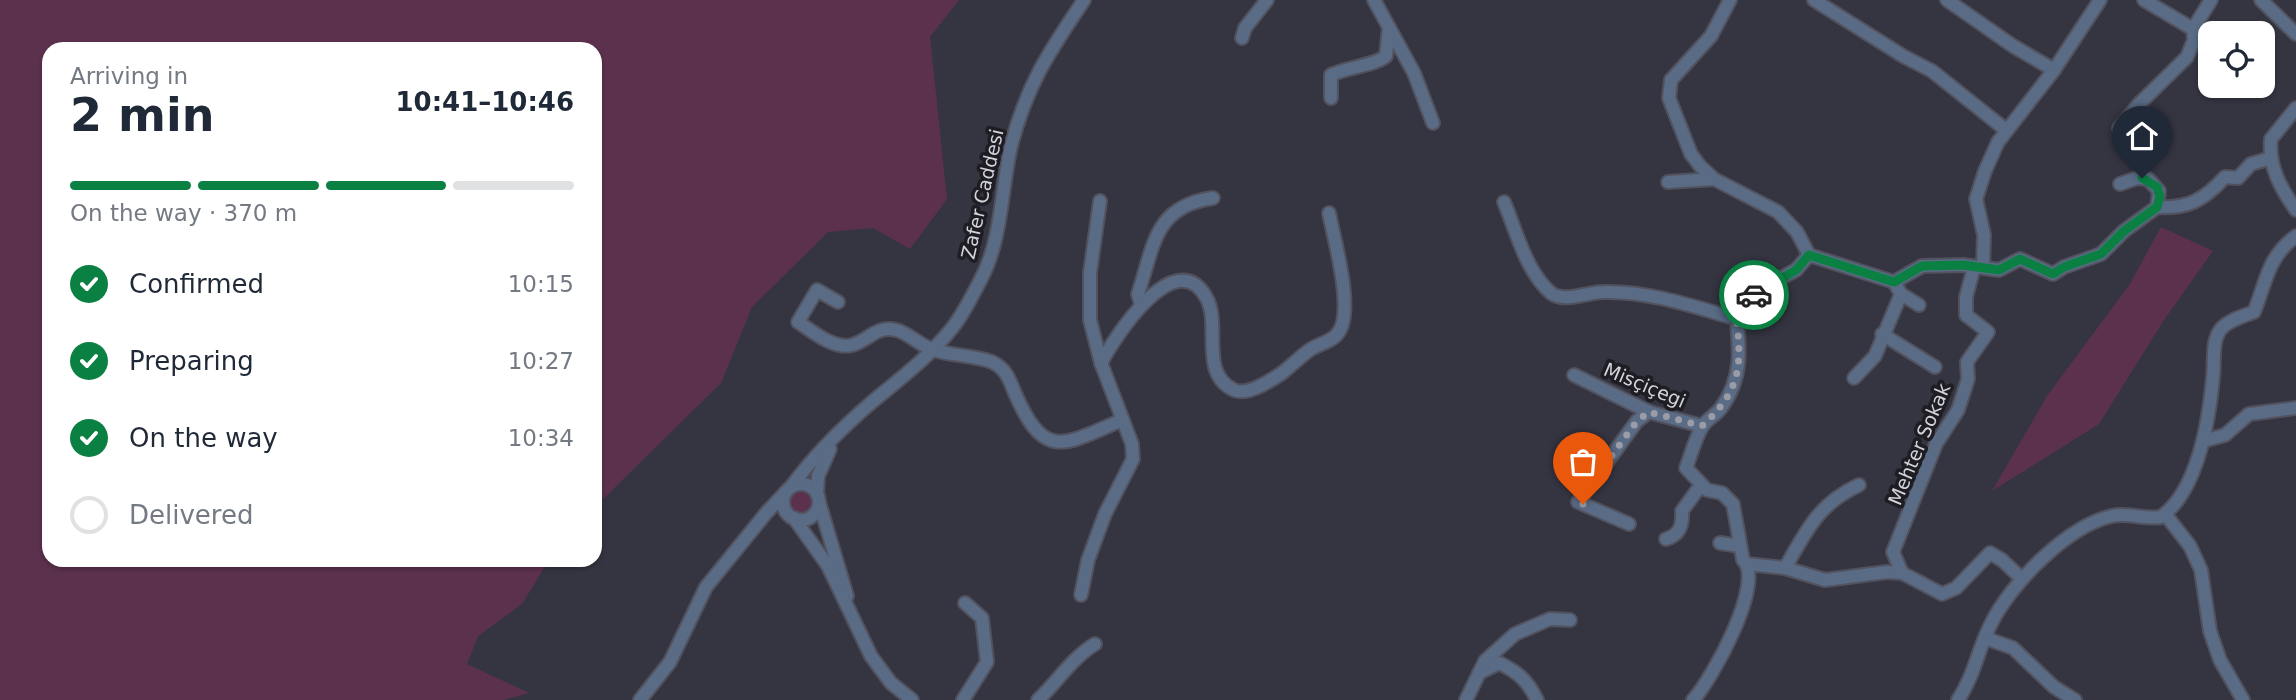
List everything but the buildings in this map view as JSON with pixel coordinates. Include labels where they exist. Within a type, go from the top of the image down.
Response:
[{"type":"street","name":"Zafer Caddesi","points":[[640,700],[670,662],[706,587],[767,512],[870,404],[919,365],[955,325],[983,277],[996,235],[1003,185],[1022,106],[1039,68],[1084,0]]},
{"type":"street","points":[[1242,38],[1245,28],[1267,0]]},
{"type":"street","points":[[1374,0],[1414,73],[1433,123]]},
{"type":"street","points":[[1730,0],[1711,36],[1671,80],[1669,88],[1678,125],[1691,154],[1714,179],[1778,212],[1797,232],[1813,257],[1897,288],[1919,305]]},
{"type":"street","points":[[1814,0],[1932,71],[2006,130]]},
{"type":"street","points":[[1947,0],[2013,46],[2054,70]]},
{"type":"street","points":[[1979,267],[1984,235],[1976,199],[1985,171],[2006,130],[2054,70],[2100,0]]},
{"type":"street","points":[[2144,0],[2193,29]]},
{"type":"street","points":[[2119,128],[2138,105],[2187,57],[2194,40],[2193,29],[2211,0]]},
{"type":"street","points":[[2261,0],[2296,34]]},
{"type":"street","points":[[1331,98],[1331,75],[1380,61],[1386,56],[1389,26]]},
{"type":"street","points":[[2296,108],[2271,139],[2271,158],[2283,190],[2296,210]]},
{"type":"street","points":[[1854,378],[1875,356],[1897,288],[1922,266],[1999,270],[2020,259],[2048,274],[2058,272],[2064,267],[2101,254],[2124,231],[2157,207],[2189,206],[2212,191],[2225,177],[2238,178],[2251,164],[2271,158]]},
{"type":"street","points":[[2120,184],[2137,178],[2148,179],[2159,191],[2157,207]]},
{"type":"street","points":[[1668,182],[1714,179]]},
{"type":"street","points":[[1141,304],[1139,294],[1160,230],[1169,215],[1184,204],[1213,198]]},
{"type":"street","points":[[1082,595],[1088,560],[1101,525],[1133,459],[1132,444],[1092,336],[1088,302],[1100,201]]},
{"type":"street","points":[[1504,202],[1532,267],[1547,288],[1559,297],[1602,292],[1635,293],[1730,317],[1760,289],[1796,270],[1813,257]]},
{"type":"street","points":[[1101,363],[1111,344],[1141,304],[1172,282],[1183,281],[1199,288],[1207,297],[1214,365],[1220,378],[1236,391],[1247,391],[1279,375],[1310,349],[1337,336],[1341,328],[1343,288],[1329,213]]},
{"type":"street","points":[[2159,516],[2188,484],[2203,441],[2216,339],[2220,330],[2228,323],[2254,312],[2267,272],[2282,246],[2296,236]]},
{"type":"street","name":"Mehter Sokak","points":[[1902,573],[1893,552],[1936,444],[1958,411],[1968,379],[1967,362],[1988,332],[1966,315],[1966,297],[1979,267]]},
{"type":"street","points":[[838,302],[817,290],[798,322],[827,340],[852,345],[876,330],[895,330],[933,350],[972,357],[1002,368],[1035,431],[1044,439],[1056,443],[1076,440],[1122,420]]},
{"type":"street","points":[[1736,314],[1739,372],[1720,410],[1702,426],[1686,468],[1707,491],[1722,493],[1733,504],[1743,560],[1747,564],[1785,568],[1825,580],[1887,572],[1902,573],[1938,592],[1947,593],[1963,582],[1990,554],[2003,560],[2022,579]]},
{"type":"street","points":[[1882,334],[1935,367]]},
{"type":"street","name":"Misçiçegi","points":[[1574,375],[1649,412],[1702,426]]},
{"type":"street","points":[[2203,441],[2225,435],[2249,414],[2296,408]]},
{"type":"street","points":[[1629,524],[1578,502],[1637,421],[1649,412]]},
{"type":"street","name":"Zafer Caddesi","points":[[818,498],[818,476],[835,439]]},
{"type":"street","points":[[848,604],[845,583],[818,498],[807,485],[789,489],[784,506],[828,566],[871,656],[891,683],[912,700]]},
{"type":"street","points":[[1666,539],[1678,532],[1683,522],[1682,511],[1701,485]]},
{"type":"street","points":[[1785,568],[1801,538],[1821,510],[1842,493],[1859,485]]},
{"type":"street","points":[[751,533],[771,518],[806,519],[812,516],[818,498]]},
{"type":"street","points":[[1958,700],[1971,680],[1985,638],[1999,609],[2022,579],[2057,546],[2100,520],[2120,515],[2159,516],[2190,546],[2201,570],[2210,631],[2220,660],[2243,700]]},
{"type":"street","points":[[1720,543],[1740,546]]},
{"type":"street","points":[[1693,700],[1705,688],[1715,670],[1740,615],[1747,588],[1747,564]]},
{"type":"street","points":[[963,700],[987,662],[982,618],[965,603]]},
{"type":"street","points":[[1466,700],[1494,650],[1515,634],[1550,619],[1570,621]]},
{"type":"street","points":[[1985,638],[2012,648],[2054,687],[2075,700]]},
{"type":"street","points":[[1038,700],[1061,677],[1077,655],[1095,644]]},
{"type":"street","points":[[1479,673],[1499,663],[1512,669],[1530,685],[1537,700]]},
{"type":"shaded area","points":[[0,0],[959,0],[930,37],[947,199],[910,249],[873,228],[828,232],[752,307],[721,383],[602,500],[602,42],[42,42],[42,567],[545,567],[522,604],[478,636],[467,664],[529,693],[503,700],[0,700]]},
{"type":"shaded area","points":[[2161,227],[2213,251],[2164,320],[2099,424],[1992,491],[2047,396],[2130,284]]},
{"type":"shaded area","points":[[801,487],[811,491],[815,501],[811,511],[801,515],[791,511],[787,501],[791,491]]},
{"type":"way so far","points":[[1583,504],[1578,502],[1637,421],[1649,412],[1702,426],[1720,410],[1739,372],[1736,314],[1754,295]]},
{"type":"route","points":[[1754,295],[1796,270],[1809,255],[1894,282],[1922,266],[1963,265],[1999,270],[2020,259],[2053,274],[2064,267],[2101,254],[2124,231],[2157,207],[2160,197],[2157,187],[2148,179],[2142,178]]}]
